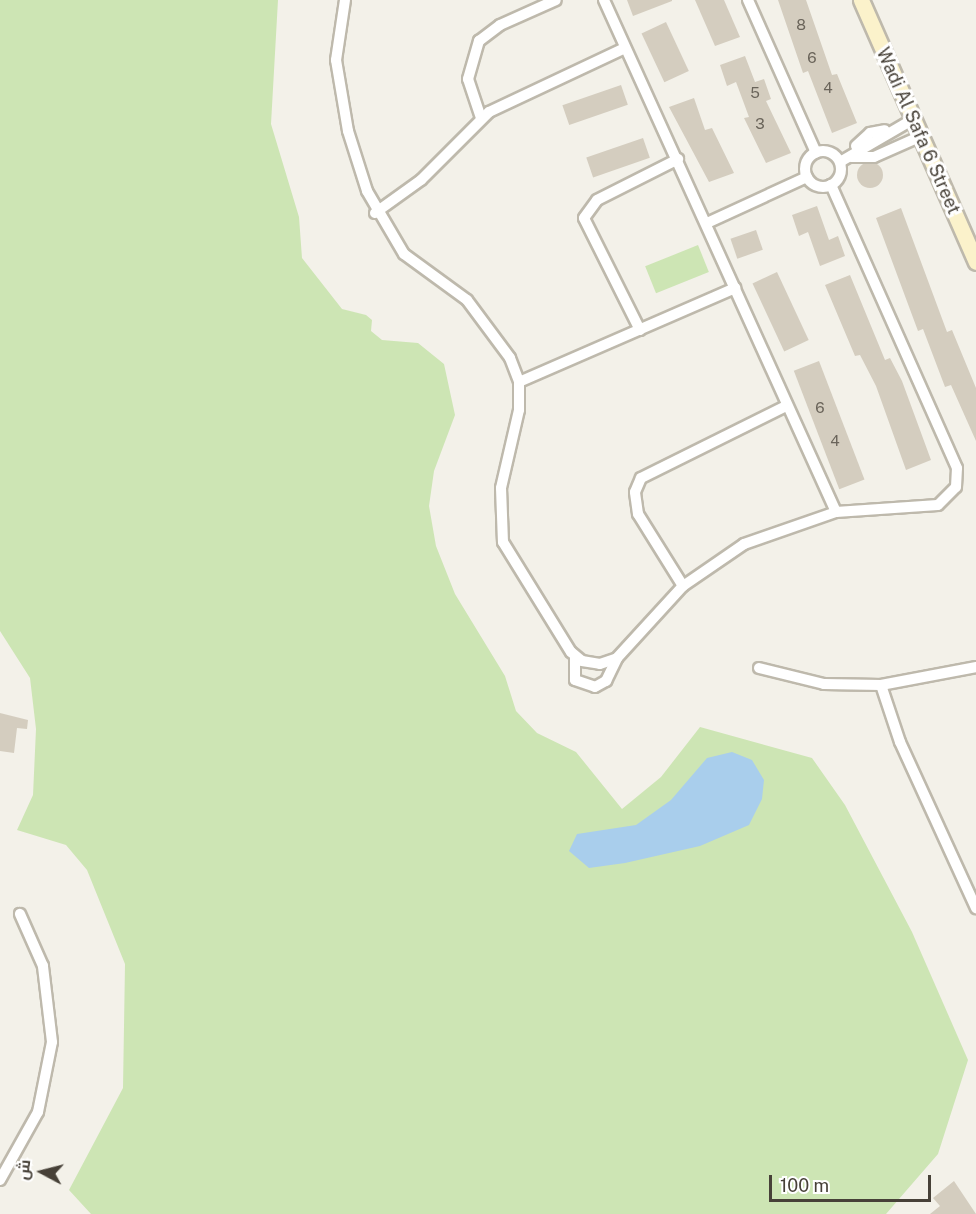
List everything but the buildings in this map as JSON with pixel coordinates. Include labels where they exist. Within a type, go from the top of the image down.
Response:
[{"type":"main road","name":"Wadi Al Safa 6 Street","points":[[861,0],[976,262]]},
{"type":"street","points":[[345,0],[336,60],[341,94],[375,213],[404,254],[484,318],[519,382],[519,410],[498,508],[503,542],[575,656],[591,664],[617,658]]},
{"type":"street","points":[[481,118],[468,79],[479,41],[500,25],[556,0]]},
{"type":"street","points":[[604,0],[678,159],[786,406],[837,512]]},
{"type":"street","points":[[748,0],[816,153]]},
{"type":"street","points":[[375,213],[421,180],[481,118],[625,48]]},
{"type":"street","points":[[840,162],[912,120]]},
{"type":"street","points":[[892,130],[899,147]]},
{"type":"street","points":[[851,157],[874,157],[920,137]]},
{"type":"street","points":[[807,177],[818,186],[831,185],[839,178],[840,162],[832,154],[816,153]]},
{"type":"street","points":[[807,177],[807,164],[816,153]]},
{"type":"street","points":[[640,330],[584,218],[597,200],[678,159]]},
{"type":"street","points":[[706,223],[807,177]]},
{"type":"street","points":[[575,656],[575,680],[595,687],[606,681],[617,658],[683,586],[744,544],[837,512],[938,505],[951,495],[958,477],[831,185]]},
{"type":"street","points":[[519,382],[735,288]]},
{"type":"street","points":[[683,586],[638,514],[635,492],[641,478],[786,406]]},
{"type":"street","points":[[759,668],[824,684],[881,685],[976,667]]},
{"type":"street","points":[[881,685],[900,742],[976,908]]},
{"type":"street","points":[[0,1180],[38,1112],[52,1042],[43,966],[20,914]]},
{"type":"green space","points":[[0,0],[278,0],[271,124],[299,217],[302,258],[342,309],[366,315],[372,320],[371,331],[382,340],[418,343],[444,364],[455,415],[434,471],[429,506],[436,546],[455,594],[505,676],[516,711],[537,733],[576,752],[622,809],[661,777],[700,727],[812,758],[845,805],[912,932],[968,1060],[938,1154],[886,1214],[91,1214],[69,1190],[123,1088],[125,964],[87,870],[66,845],[17,830],[33,795],[36,729],[30,678],[0,631]]},
{"type":"green space","points":[[698,245],[709,272],[656,293],[645,266]]},
{"type":"water","points":[[732,752],[752,760],[764,780],[762,799],[749,825],[700,846],[625,863],[589,868],[569,851],[577,834],[636,825],[671,800],[707,758]]}]
